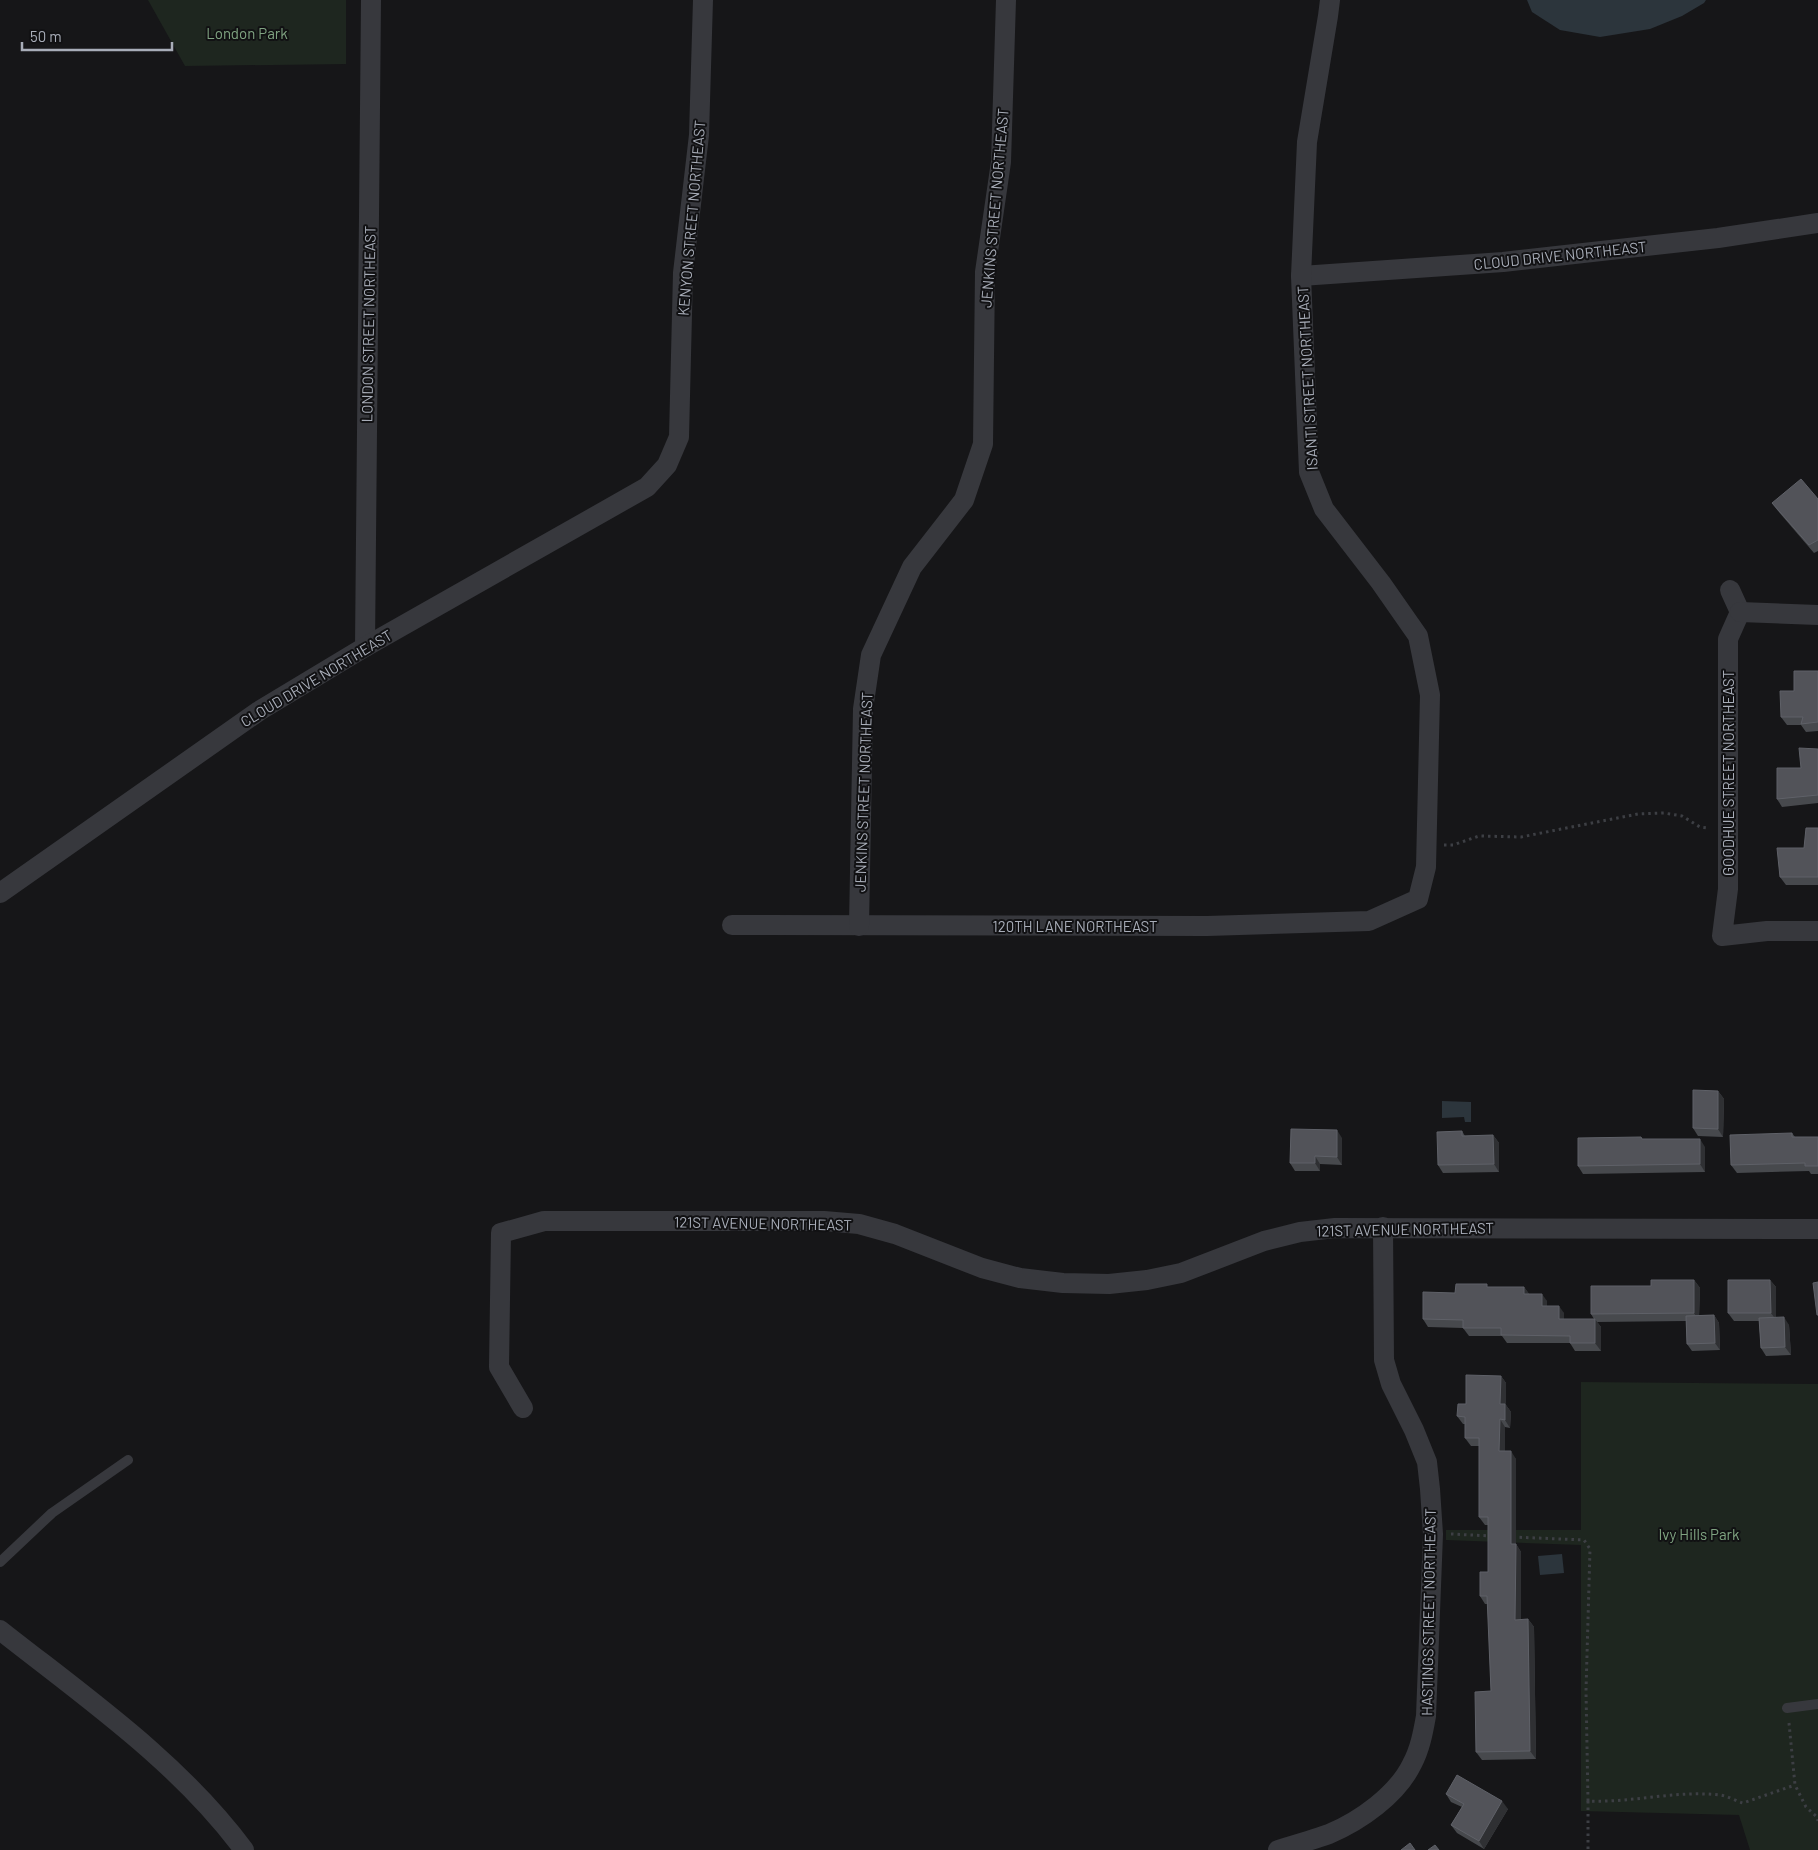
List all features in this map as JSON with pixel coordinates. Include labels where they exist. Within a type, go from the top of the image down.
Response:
[{"type":"street","name":"LONDON STREET NORTHEAST","points":[[365,647],[371,0]]},
{"type":"street","name":"KENYON STREET NORTHEAST","points":[[647,487],[667,465],[679,437],[683,273],[699,135],[703,0]]},
{"type":"street","name":"JENKINS STREET NORTHEAST","points":[[859,926],[864,709],[870,655],[912,567],[964,500],[983,444],[985,272],[1000,162],[1006,0]]},
{"type":"street","name":"ISANTI STREET NORTHEAST","points":[[1330,0],[1306,142],[1301,276],[1309,472],[1324,509],[1381,583],[1418,636],[1430,695],[1426,867],[1418,899],[1415,901]]},
{"type":"street","name":"CLOUD DRIVE NORTHEAST","points":[[1301,276],[1503,262],[1718,238],[1818,224]]},
{"type":"street","name":"CLOUD DRIVE NORTHEAST","points":[[0,893],[259,710],[365,647],[647,487]]},
{"type":"street","points":[[1730,590],[1740,612],[1818,615]]},
{"type":"street","name":"GOODHUE STREET NORTHEAST","points":[[1740,612],[1728,640],[1728,889],[1722,936],[1767,931],[1818,931]]},
{"type":"street","name":"120TH LANE NORTHEAST","points":[[732,925],[1208,926],[1369,921],[1415,901]]},
{"type":"street","name":"121ST AVENUE NORTHEAST","points":[[523,1408],[500,1368],[501,1233],[544,1221],[824,1221],[860,1224],[895,1234],[982,1268],[1020,1278],[1063,1283],[1109,1284],[1147,1280],[1181,1273],[1264,1241],[1300,1232],[1335,1228],[1818,1229]]},
{"type":"street","name":"HASTINGS STREET NORTHEAST","points":[[1278,1850],[1329,1834],[1362,1816],[1381,1802],[1412,1765],[1423,1738],[1426,1716],[1433,1534],[1427,1462],[1390,1384],[1384,1360],[1383,1227]]},
{"type":"street","points":[[0,1630],[151,1750],[203,1802],[244,1850]]},
{"type":"lane","points":[[0,1562],[52,1513],[128,1460]]},
{"type":"lane","points":[[1787,1708],[1818,1704]]},
{"type":"path","points":[[1426,847],[1453,845],[1479,836],[1522,837],[1638,814],[1664,813],[1682,816],[1700,827],[1728,832]]},
{"type":"path","points":[[1433,1534],[1494,1536]]},
{"type":"path","points":[[1512,1537],[1584,1540],[1590,1549],[1586,1691],[1588,1850]]},
{"type":"path","points":[[1787,1708],[1795,1785],[1806,1807],[1817,1816],[1818,1821]]},
{"type":"path","points":[[1588,1801],[1608,1802],[1659,1796],[1702,1795],[1722,1796],[1742,1803],[1795,1785]]},
{"type":"green space","name":"London Park","points":[[148,0],[346,0],[346,64],[185,66]]},
{"type":"green space","name":"Ivy Hills Park","points":[[1581,1382],[1818,1384],[1818,1850],[1750,1850],[1739,1815],[1581,1811],[1581,1545],[1446,1540],[1446,1530],[1581,1530]]},
{"type":"shaded area","points":[[1527,0],[1706,0],[1682,16],[1650,29],[1600,37],[1560,30],[1532,12]]},
{"type":"shaded area","points":[[1442,1101],[1471,1102],[1471,1122],[1465,1122],[1464,1117],[1442,1118]]},
{"type":"shaded area","points":[[1562,1554],[1564,1573],[1540,1575],[1538,1556]]},
{"type":"building","points":[[1801,479],[1818,499],[1818,540],[1809,545],[1772,503]]},
{"type":"building","points":[[1794,671],[1818,671],[1818,722],[1801,724],[1803,717],[1781,717],[1780,691],[1794,691]]},
{"type":"building","points":[[1799,748],[1818,749],[1818,795],[1777,799],[1777,768],[1801,768]]},
{"type":"building","points":[[1806,828],[1818,828],[1818,877],[1780,877],[1777,848],[1804,848]]},
{"type":"building","points":[[1693,1090],[1718,1091],[1718,1129],[1693,1128]]},
{"type":"building","points":[[1291,1129],[1337,1130],[1337,1157],[1315,1156],[1315,1163],[1290,1163]]},
{"type":"building","points":[[1462,1131],[1462,1136],[1493,1135],[1494,1164],[1438,1165],[1437,1132]]},
{"type":"building","points":[[1792,1133],[1792,1137],[1818,1137],[1818,1166],[1805,1166],[1805,1163],[1731,1165],[1730,1135]]},
{"type":"building","points":[[1641,1137],[1642,1139],[1700,1139],[1700,1164],[1578,1166],[1578,1138]]},
{"type":"building","points":[[1651,1280],[1694,1280],[1694,1313],[1591,1314],[1591,1286],[1651,1286]]},
{"type":"building","points":[[1728,1280],[1770,1280],[1771,1313],[1728,1313]]},
{"type":"building","points":[[1818,1282],[1818,1315],[1817,1315],[1813,1283]]},
{"type":"building","points":[[1456,1284],[1487,1284],[1487,1287],[1524,1287],[1524,1294],[1542,1294],[1542,1306],[1559,1306],[1559,1319],[1595,1319],[1595,1343],[1570,1343],[1570,1336],[1501,1335],[1501,1328],[1463,1328],[1463,1320],[1423,1319],[1423,1292],[1455,1293]]},
{"type":"building","points":[[1714,1315],[1715,1343],[1687,1344],[1686,1316]]},
{"type":"building","points":[[1784,1317],[1785,1347],[1761,1348],[1759,1318]]},
{"type":"building","points":[[1466,1375],[1501,1376],[1500,1404],[1505,1404],[1505,1420],[1500,1419],[1499,1451],[1511,1451],[1511,1544],[1516,1544],[1515,1620],[1528,1619],[1530,1751],[1476,1752],[1475,1692],[1491,1691],[1487,1596],[1480,1596],[1480,1572],[1488,1572],[1488,1517],[1479,1517],[1479,1438],[1465,1438],[1465,1417],[1457,1416],[1458,1404],[1466,1404]]},
{"type":"building","points":[[1457,1775],[1502,1801],[1479,1841],[1451,1825],[1464,1804],[1446,1794]]},
{"type":"building","points":[[1410,1843],[1415,1850],[1401,1850]]},
{"type":"building","points":[[1435,1845],[1439,1850],[1428,1850]]}]
